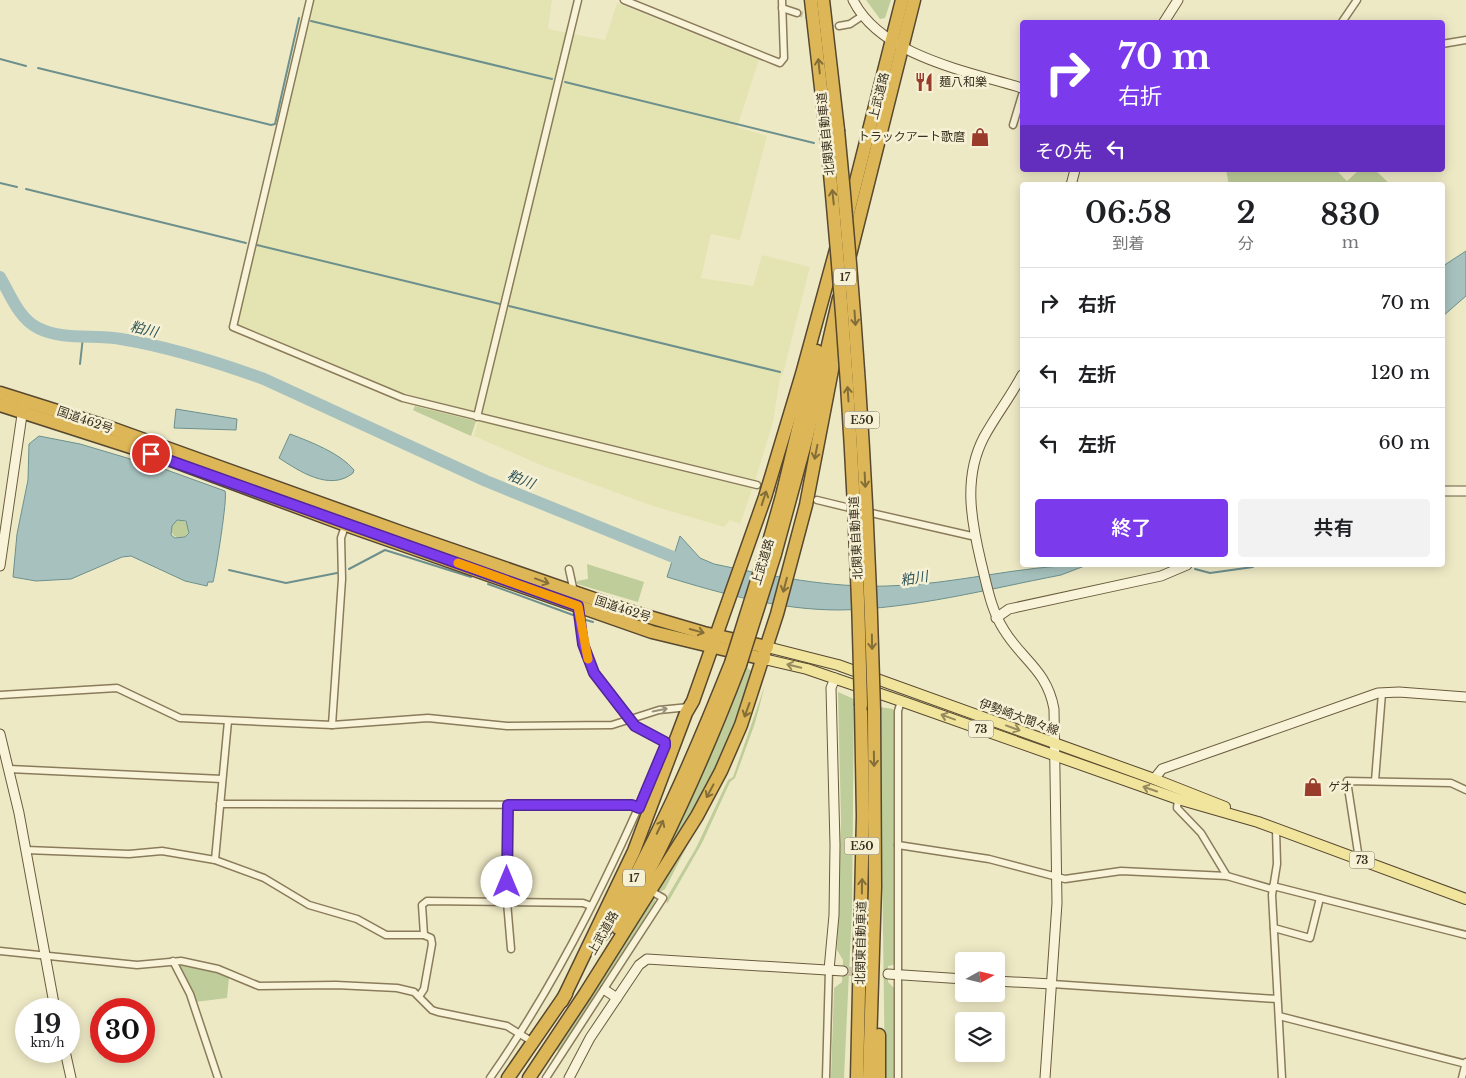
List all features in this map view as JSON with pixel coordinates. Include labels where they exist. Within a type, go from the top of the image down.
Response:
[{"type":"highway","name":"北関東自動車道","points":[[810,0],[832,131],[860,373],[874,710],[874,887],[869,1078]]},
{"type":"highway","name":"北関東自動車道","points":[[823,0],[850,417],[859,609],[863,816],[857,1078]]},
{"type":"highway","name":"上武道路","points":[[520,1078],[561,1020],[597,964],[672,827],[700,765],[735,664],[802,456],[897,43],[902,0]]},
{"type":"highway","name":"上武道路","points":[[771,553],[849,210],[897,43],[914,0]]},
{"type":"highway","points":[[562,1000],[634,851],[714,642],[748,548],[796,397],[830,267],[849,210]]},
{"type":"highway","points":[[529,1078],[585,994],[708,795],[741,725],[777,614],[806,505],[845,302],[847,266]]},
{"type":"highway","name":"国道462号","points":[[0,393],[23,406]]},
{"type":"highway","name":"国道462号","points":[[0,405],[23,406],[111,428],[578,606],[652,632],[765,653]]},
{"type":"highway","name":"国道462号","points":[[348,519],[654,619],[714,642]]},
{"type":"highway","name":"上武道路","points":[[508,1078],[562,1000],[607,927],[644,860],[735,664]]},
{"type":"highway","points":[[874,887],[879,1078]]},
{"type":"highway","points":[[561,1020],[585,994],[597,964]]},
{"type":"highway","points":[[850,1078],[852,1040],[859,987]]},
{"type":"main road","name":"伊勢崎大間々線","points":[[765,653],[1178,799],[1258,822]]},
{"type":"main road","name":"伊勢崎大間々線","points":[[765,653],[820,660],[1154,779],[1276,829],[1466,899]]},
{"type":"street","points":[[310,0],[233,327],[267,340],[386,393],[757,485]]},
{"type":"street","points":[[477,417],[578,0]]},
{"type":"street","points":[[624,0],[780,63],[784,58],[782,0]]},
{"type":"street","points":[[853,0],[862,16],[875,31],[912,52],[1020,87]]},
{"type":"street","points":[[1165,20],[1178,0]]},
{"type":"street","points":[[1343,20],[1357,0]]},
{"type":"street","points":[[782,8],[797,13]]},
{"type":"street","points":[[839,26],[850,24],[862,16]]},
{"type":"street","points":[[1445,44],[1466,40]]},
{"type":"street","points":[[1012,125],[1020,101]]},
{"type":"street","points":[[1020,378],[984,438],[974,464],[970,492],[976,541],[996,618],[1005,633],[1047,683],[1054,708],[1057,877],[1045,1078]]},
{"type":"street","points":[[0,560],[23,406]]},
{"type":"street","points":[[1445,491],[1466,491]]},
{"type":"street","points":[[817,500],[976,541]]},
{"type":"street","points":[[332,726],[342,579],[342,538],[348,519]]},
{"type":"street","points":[[996,618],[1009,609],[1161,576],[1182,567]]},
{"type":"street","points":[[490,1078],[541,1002],[639,808],[665,744],[658,737],[638,728],[630,720],[591,667],[583,644],[578,606],[569,569]]},
{"type":"street","points":[[826,1078],[829,970],[834,896],[831,688],[835,678]]},
{"type":"street","points":[[0,695],[117,688],[180,718],[332,726],[428,718],[507,726],[612,726],[659,710],[690,707]]},
{"type":"street","points":[[1154,779],[1162,769],[1382,692],[1408,692],[1466,697]]},
{"type":"street","points":[[1375,781],[1382,692]]},
{"type":"street","points":[[898,1078],[898,711],[901,701]]},
{"type":"street","points":[[215,860],[228,721]]},
{"type":"street","points":[[0,734],[26,850],[53,998]]},
{"type":"street","points":[[9,769],[222,778]]},
{"type":"street","points":[[1359,859],[1347,781],[1451,784],[1466,790]]},
{"type":"street","points":[[1178,799],[1177,808],[1201,833],[1227,876]]},
{"type":"street","points":[[220,804],[632,805],[639,808]]},
{"type":"street","points":[[508,805],[507,902],[511,949]]},
{"type":"street","points":[[1276,829],[1277,864],[1273,888],[1282,1078]]},
{"type":"street","points":[[898,845],[989,859],[1057,877],[1072,879],[1121,871],[1227,876],[1466,935]]},
{"type":"street","points":[[26,850],[129,854],[162,851],[215,860],[264,878],[309,905],[357,920],[386,935],[424,935],[431,938],[432,944],[424,989],[420,996]]},
{"type":"street","points":[[609,870],[617,874]]},
{"type":"street","points":[[546,1078],[605,990],[663,898],[656,894]]},
{"type":"street","points":[[1274,928],[1310,938],[1320,898]]},
{"type":"street","points":[[424,935],[424,902],[584,903],[591,906]]},
{"type":"street","points":[[0,951],[137,965],[173,961],[210,966],[259,986],[379,986],[397,988],[420,996],[427,1005],[438,1012],[507,1026],[528,1039]]},
{"type":"street","points":[[569,1078],[581,1053],[639,965],[651,958],[843,971]]},
{"type":"street","points":[[173,961],[190,994],[218,1078]]},
{"type":"street","points":[[888,974],[955,978]]},
{"type":"street","points":[[1005,981],[1277,999]]},
{"type":"street","points":[[605,990],[617,998]]},
{"type":"street","points":[[1279,1016],[1466,1063],[1462,1078]]},
{"type":"street","points":[[551,1054],[557,1060]]},
{"type":"street","points":[[68,1063],[71,1078]]},
{"type":"green space","points":[[314,0],[552,0],[548,29],[605,40],[617,3],[759,60],[737,127],[767,136],[740,240],[711,234],[701,278],[753,286],[762,255],[810,267],[783,374],[780,378],[773,422],[740,524],[730,520],[724,527],[653,506],[543,466],[474,436],[480,415],[397,391],[237,326]]},
{"type":"green space","points":[[866,0],[891,0],[885,18],[880,19]]},
{"type":"green space","points":[[1226,172],[1338,172],[1347,181],[1357,172],[1377,172],[1388,182],[1228,182]]},
{"type":"green space","points":[[415,406],[476,421],[471,436],[413,410]]},
{"type":"green space","points":[[180,520],[186,523],[189,529],[186,535],[180,538],[174,535],[171,529],[174,523]]},
{"type":"green space","points":[[587,564],[644,582],[638,602],[577,584],[577,581],[588,579]]},
{"type":"green space","points":[[745,665],[750,670],[756,671],[712,782],[643,895],[698,782],[723,724]]},
{"type":"green space","points":[[765,685],[755,723],[735,778],[730,782],[702,843],[667,904],[666,899],[696,848],[728,780],[733,777]]},
{"type":"green space","points":[[838,692],[854,699],[852,910],[844,1078],[831,1078],[834,988],[842,982],[843,960],[837,950],[841,820]]},
{"type":"green space","points":[[880,707],[893,709],[894,712],[896,960],[893,965],[888,966],[888,982],[895,989],[894,1078],[885,1078]]},
{"type":"green space","points":[[719,784],[665,889],[658,891],[654,898],[656,903],[560,1051],[554,1050]]},
{"type":"green space","points":[[179,965],[208,970],[229,977],[227,998],[195,1002]]},
{"type":"water","points":[[1466,251],[1466,296],[1445,314],[1445,265]]},
{"type":"water","points":[[176,409],[237,419],[236,430],[174,428]]},
{"type":"water","points":[[290,434],[333,453],[354,470],[353,473],[335,481],[325,480],[315,478],[287,463],[279,458]]},
{"type":"water","points":[[39,436],[80,444],[164,469],[225,491],[219,550],[213,582],[208,582],[207,586],[185,581],[131,556],[122,557],[71,579],[36,581],[13,577],[17,534],[28,480],[29,444]],"holes":[[[177,520],[186,521],[189,533],[185,537],[175,538],[171,535],[172,526]]]},
{"type":"water","points":[[680,536],[700,558],[714,564],[779,577],[844,585],[912,585],[1037,568],[1082,567],[1061,575],[923,602],[867,609],[839,610],[795,607],[752,600],[667,577]]},
{"type":"waterway","points":[[38,68],[271,125],[275,124],[299,18]]},
{"type":"waterway","points":[[311,21],[552,79]]},
{"type":"waterway","points":[[0,59],[26,66]]},
{"type":"waterway","points":[[565,82],[814,143]]},
{"type":"waterway","points":[[0,183],[17,187]]},
{"type":"waterway","points":[[26,189],[246,243]]},
{"type":"waterway","points":[[257,245],[500,304]]},
{"type":"waterway","name":"粕川","points":[[0,277],[25,319],[38,328],[68,336],[110,338],[157,346],[211,361],[264,379],[486,481],[688,563]]},
{"type":"waterway","points":[[509,306],[780,372]]},
{"type":"waterway","points":[[80,364],[83,337]]},
{"type":"waterway","points":[[349,569],[385,550],[471,577]]},
{"type":"waterway","points":[[1195,569],[1210,573],[1253,567]]},
{"type":"waterway","points":[[229,570],[286,583],[337,573]]},
{"type":"waterway","points":[[488,584],[573,615]]},
{"type":"waterway","points":[[586,620],[593,622]]},
{"type":"tunnel","points":[[797,13],[814,18]]},
{"type":"tunnel","points":[[757,485],[808,498]]},
{"type":"tunnel","points":[[843,971],[888,974]]},
{"type":"slow traffic","points":[[458,563],[578,606],[583,644],[588,659]]},
{"type":"place","name":"麺八和樂","points":[[924,82]]},
{"type":"place","name":"トラックアート歌麿","points":[[980,137]]},
{"type":"place","name":"ゲオ","points":[[1313,787]]},
{"type":"route","points":[[151,454],[578,606],[583,644],[594,673],[635,726],[660,738],[665,742],[665,746],[639,808],[632,805],[508,805],[507,882]]}]
